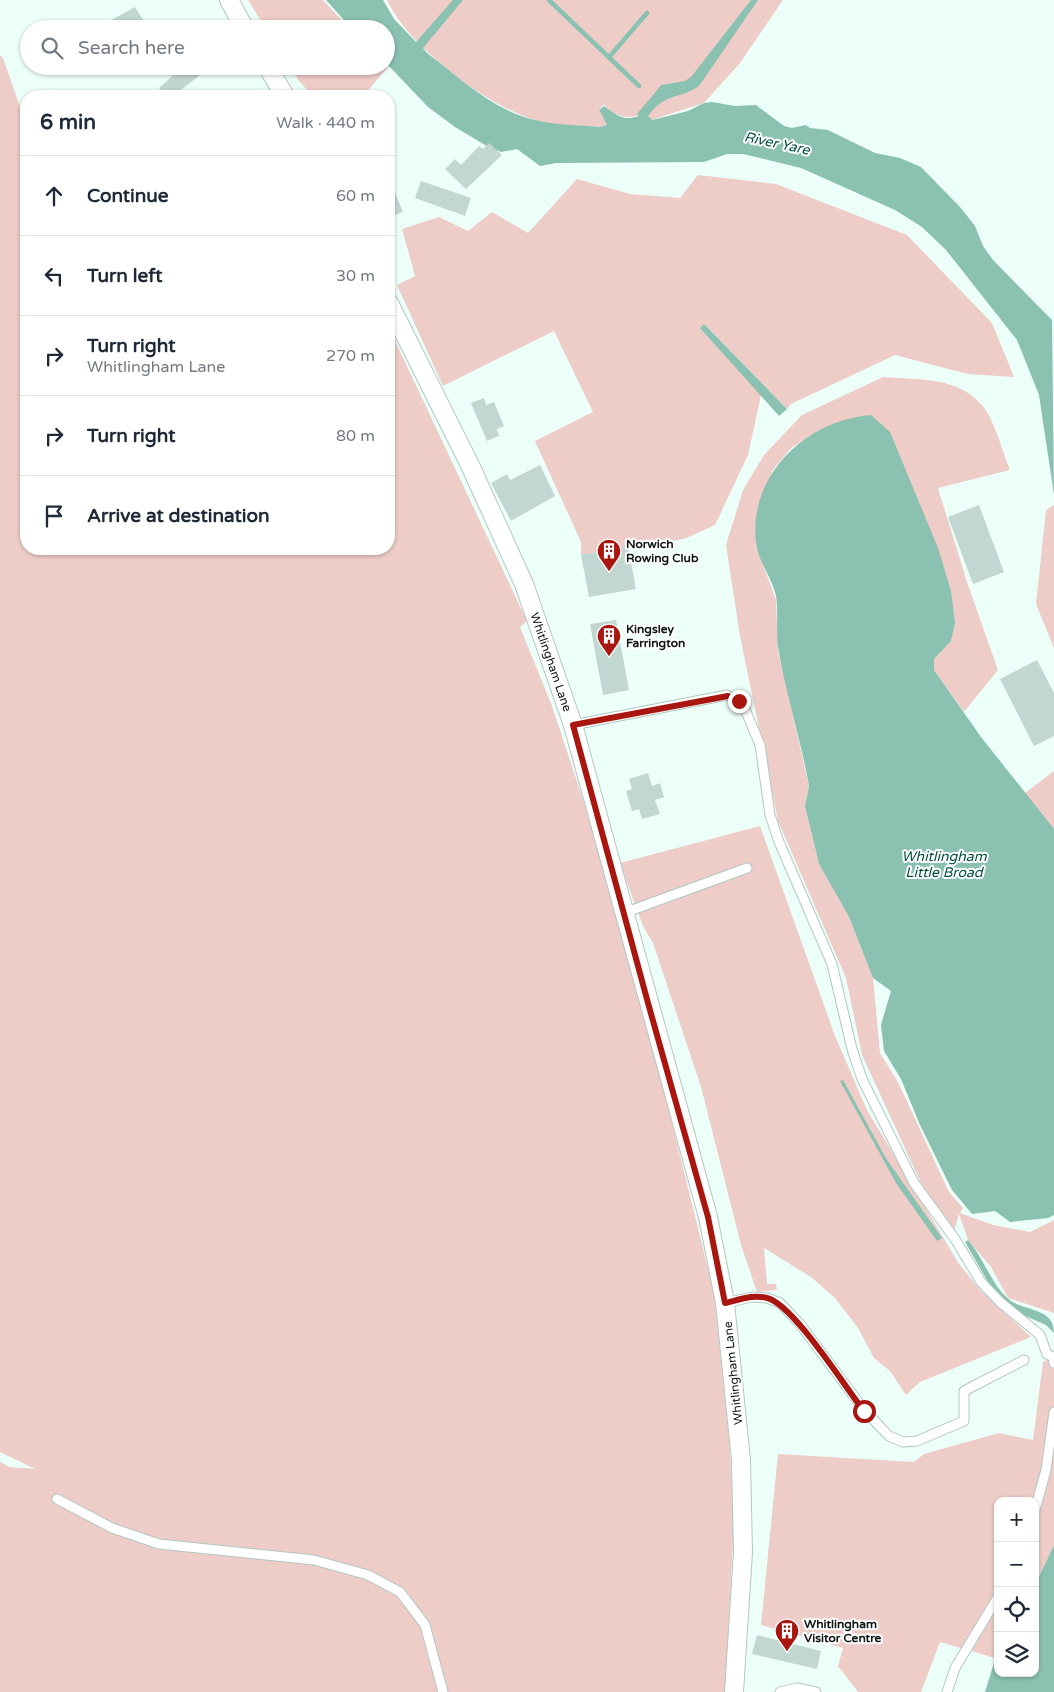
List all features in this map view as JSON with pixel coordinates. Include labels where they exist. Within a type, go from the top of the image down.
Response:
[{"type":"street","points":[[229,0],[240,20]]},
{"type":"street","points":[[272,75],[281,90]]},
{"type":"street","name":"Whitlingham Lane","points":[[395,315],[470,465],[524,584],[573,725],[708,1217],[725,1303],[734,1374],[742,1489],[743,1552],[734,1692]]},
{"type":"lane","points":[[573,725],[728,696],[739,701],[750,719],[760,745],[770,815],[778,842],[832,964],[852,1049],[862,1079],[914,1183],[955,1239],[981,1282],[1000,1302],[1040,1335],[1047,1354],[1053,1357],[1054,1363]]},
{"type":"lane","points":[[624,913],[747,868]]},
{"type":"lane","points":[[725,1303],[752,1296],[767,1298],[780,1303],[800,1324],[864,1411],[889,1436],[903,1442],[924,1438],[964,1421],[964,1391],[1024,1360]]},
{"type":"lane","points":[[1039,1497],[1046,1470],[1054,1412]]},
{"type":"lane","points":[[57,1499],[112,1528],[159,1544],[314,1560],[368,1575],[400,1592],[425,1625],[443,1692]]},
{"type":"lane","points":[[947,1692],[955,1668],[994,1604]]},
{"type":"lane","points":[[780,1692],[797,1688],[816,1692]]},
{"type":"shaded area","points":[[248,0],[323,0],[342,20],[260,20]]},
{"type":"shaded area","points":[[387,0],[783,0],[740,63],[704,103],[651,120],[646,115],[628,117],[618,115],[604,104],[599,110],[607,125],[601,127],[540,121],[513,112],[493,101],[471,87],[430,54],[412,36]]},
{"type":"shaded area","points":[[0,55],[3,58],[20,107],[20,555],[395,555],[395,341],[527,621],[520,627],[552,706],[596,839],[652,1042],[714,1293],[730,1449],[734,1525],[725,1692],[0,1692],[0,1462],[10,1467],[35,1469],[0,1452]]},
{"type":"shaded area","points":[[295,75],[381,75],[368,90],[308,90]]},
{"type":"shaded area","points":[[698,175],[776,184],[907,235],[992,323],[1014,377],[968,374],[895,355],[791,404],[787,409],[704,324],[700,328],[761,395],[748,455],[715,525],[684,539],[581,555],[581,542],[535,441],[593,412],[554,331],[443,386],[397,285],[415,276],[402,229],[439,217],[468,231],[492,212],[528,233],[577,179],[630,194],[680,198]]},
{"type":"shaded area","points":[[883,377],[938,382],[964,390],[985,409],[995,430],[1010,470],[938,488],[967,582],[998,670],[964,712],[934,670],[934,659],[951,641],[955,623],[811,435],[791,448],[772,471],[756,546],[776,600],[778,651],[809,786],[805,806],[819,864],[849,917],[873,978],[880,1053],[898,1082],[949,1192],[963,1208],[960,1213],[993,1225],[1030,1232],[1054,1220],[1054,1313],[1008,1298],[991,1267],[968,1240],[959,1214],[954,1232],[920,1181],[862,1055],[846,978],[778,821],[740,636],[726,545],[743,490],[764,455],[802,415]]},
{"type":"shaded area","points":[[1054,505],[1054,648],[1036,604],[1046,510]]},
{"type":"shaded area","points":[[1054,771],[1054,831],[1025,793]]},
{"type":"shaded area","points":[[760,826],[835,1036],[867,1110],[959,1264],[981,1291],[1031,1337],[920,1382],[906,1395],[890,1371],[874,1358],[858,1328],[835,1298],[811,1277],[764,1248],[767,1284],[776,1284],[777,1290],[757,1292],[741,1245],[701,1087],[653,943],[643,926],[620,863]]},
{"type":"shaded area","points":[[1054,1356],[1054,1545],[1039,1577],[1039,1497],[994,1497],[994,1658],[940,1642],[921,1692],[858,1692],[838,1666],[843,1648],[761,1625],[778,1454],[914,1462],[924,1454],[999,1433],[1033,1440],[1043,1362]]},
{"type":"water","points":[[326,0],[383,0],[395,20],[344,20]]},
{"type":"water","name":"River Yare","points":[[453,0],[463,0],[423,48],[427,53],[478,92],[520,116],[551,123],[600,127],[607,125],[599,110],[604,106],[624,118],[639,116],[637,114],[661,85],[685,81],[691,77],[751,0],[758,0],[699,86],[684,94],[667,99],[648,116],[652,120],[688,111],[704,103],[712,102],[735,106],[756,105],[784,126],[792,128],[806,125],[810,128],[828,130],[875,153],[900,158],[921,167],[960,207],[975,226],[983,246],[993,260],[1052,320],[1054,495],[1039,395],[1017,340],[946,250],[922,227],[895,210],[801,168],[743,154],[727,154],[704,162],[556,163],[540,166],[517,149],[501,152],[485,145],[455,127],[428,107],[395,72],[395,20],[416,42]]},
{"type":"water","points":[[704,324],[787,409],[779,416],[700,328]]},
{"type":"water","name":"Whitlingham Little Broad","points":[[871,415],[890,432],[938,548],[951,591],[955,623],[951,641],[934,659],[934,670],[981,737],[1054,829],[1054,1215],[1048,1218],[1010,1222],[995,1211],[972,1214],[952,1190],[920,1125],[901,1079],[884,1051],[881,1025],[891,991],[873,978],[849,917],[819,864],[805,806],[809,786],[779,653],[776,596],[757,550],[756,518],[761,495],[772,474],[786,455],[804,440],[824,428],[847,419]]},
{"type":"water","points":[[843,1080],[887,1160],[942,1238],[937,1241],[896,1183],[840,1081]]},
{"type":"water","points":[[968,1240],[1004,1295],[1017,1305],[1045,1315],[1053,1325],[1054,1333],[1046,1325],[1016,1312],[992,1289],[965,1242]]},
{"type":"water","points":[[1054,1545],[1054,1692],[985,1692],[994,1663],[994,1677],[1039,1677],[1039,1577]]},
{"type":"building","points":[[135,7],[143,20],[111,20]]},
{"type":"building","points":[[173,75],[200,75],[181,90],[161,90],[159,88]]},
{"type":"building","points":[[489,143],[502,155],[466,189],[445,169],[455,159],[461,165],[479,146],[483,149]]},
{"type":"building","points":[[421,181],[471,198],[465,216],[415,198]]},
{"type":"building","points":[[395,193],[403,212],[395,215]]},
{"type":"building","points":[[484,398],[486,405],[494,402],[504,426],[497,429],[499,436],[487,441],[471,403]]},
{"type":"building","points":[[540,465],[555,496],[511,521],[491,483],[507,474],[510,480]]},
{"type":"building","points":[[979,505],[1004,572],[973,584],[948,517]]},
{"type":"building","name":"Norwich Rowing Club","points":[[628,546],[636,589],[589,597],[581,555]]},
{"type":"building","name":"Kingsley Farrington","points":[[616,620],[629,690],[603,695],[590,624]]},
{"type":"building","points":[[1037,660],[1054,693],[1054,736],[1034,746],[1000,679]]},
{"type":"building","points":[[648,773],[652,786],[660,783],[664,797],[655,800],[660,814],[642,819],[639,809],[632,811],[626,791],[632,789],[629,779]]},
{"type":"building","name":"Whitlingham Visitor Centre","points":[[757,1635],[821,1651],[817,1669],[752,1654]]},
{"type":"waterway","points":[[549,0],[639,86]]},
{"type":"waterway","points":[[610,56],[647,13]]},
{"type":"place","name":"Norwich Rowing Club","points":[[609,572]]},
{"type":"place","name":"Kingsley Farrington","points":[[609,657]]},
{"type":"place","name":"Whitlingham Visitor Centre","points":[[787,1652]]},
{"type":"route","points":[[739,701],[728,696],[573,725],[708,1217],[725,1303],[752,1296],[767,1298],[780,1303],[800,1324],[864,1411]]}]
